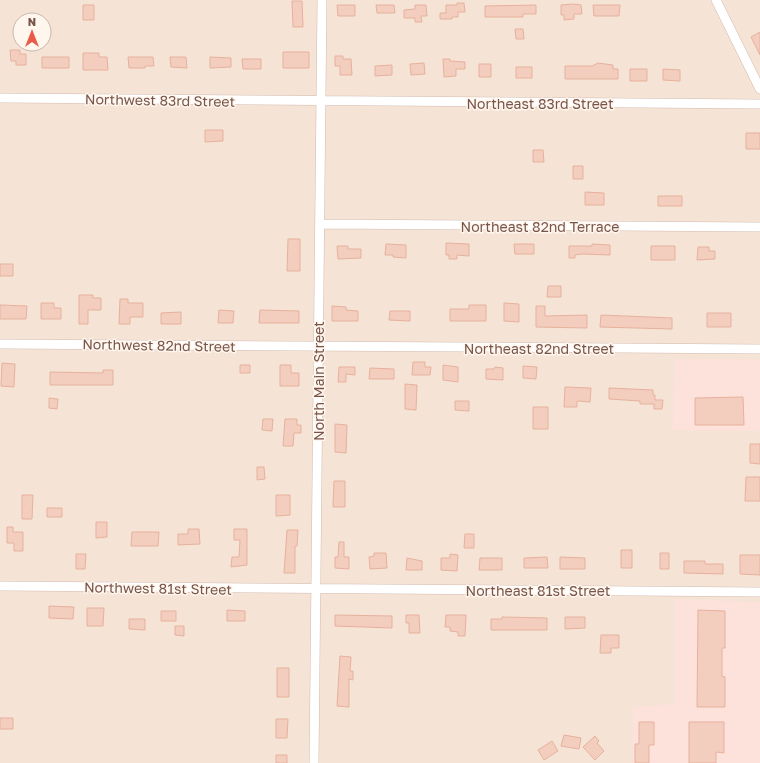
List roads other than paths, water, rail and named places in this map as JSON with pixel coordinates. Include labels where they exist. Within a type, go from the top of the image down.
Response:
[{"type":"street","name":"North Main Street","points":[[314,763],[322,0]]},
{"type":"street","points":[[716,0],[760,89]]},
{"type":"street","name":"Northwest 83rd Street","points":[[0,98],[321,102]]},
{"type":"street","name":"Northeast 83rd Street","points":[[321,102],[760,104]]},
{"type":"street","name":"Northeast 82nd Terrace","points":[[320,224],[760,227]]},
{"type":"street","name":"Northwest 82nd Street","points":[[0,344],[318,346]]},
{"type":"street","name":"Northeast 82nd Street","points":[[318,346],[760,349]]},
{"type":"street","name":"Northwest 81st Street","points":[[0,586],[316,589]]},
{"type":"street","name":"Northeast 81st Street","points":[[316,589],[760,592]]}]
